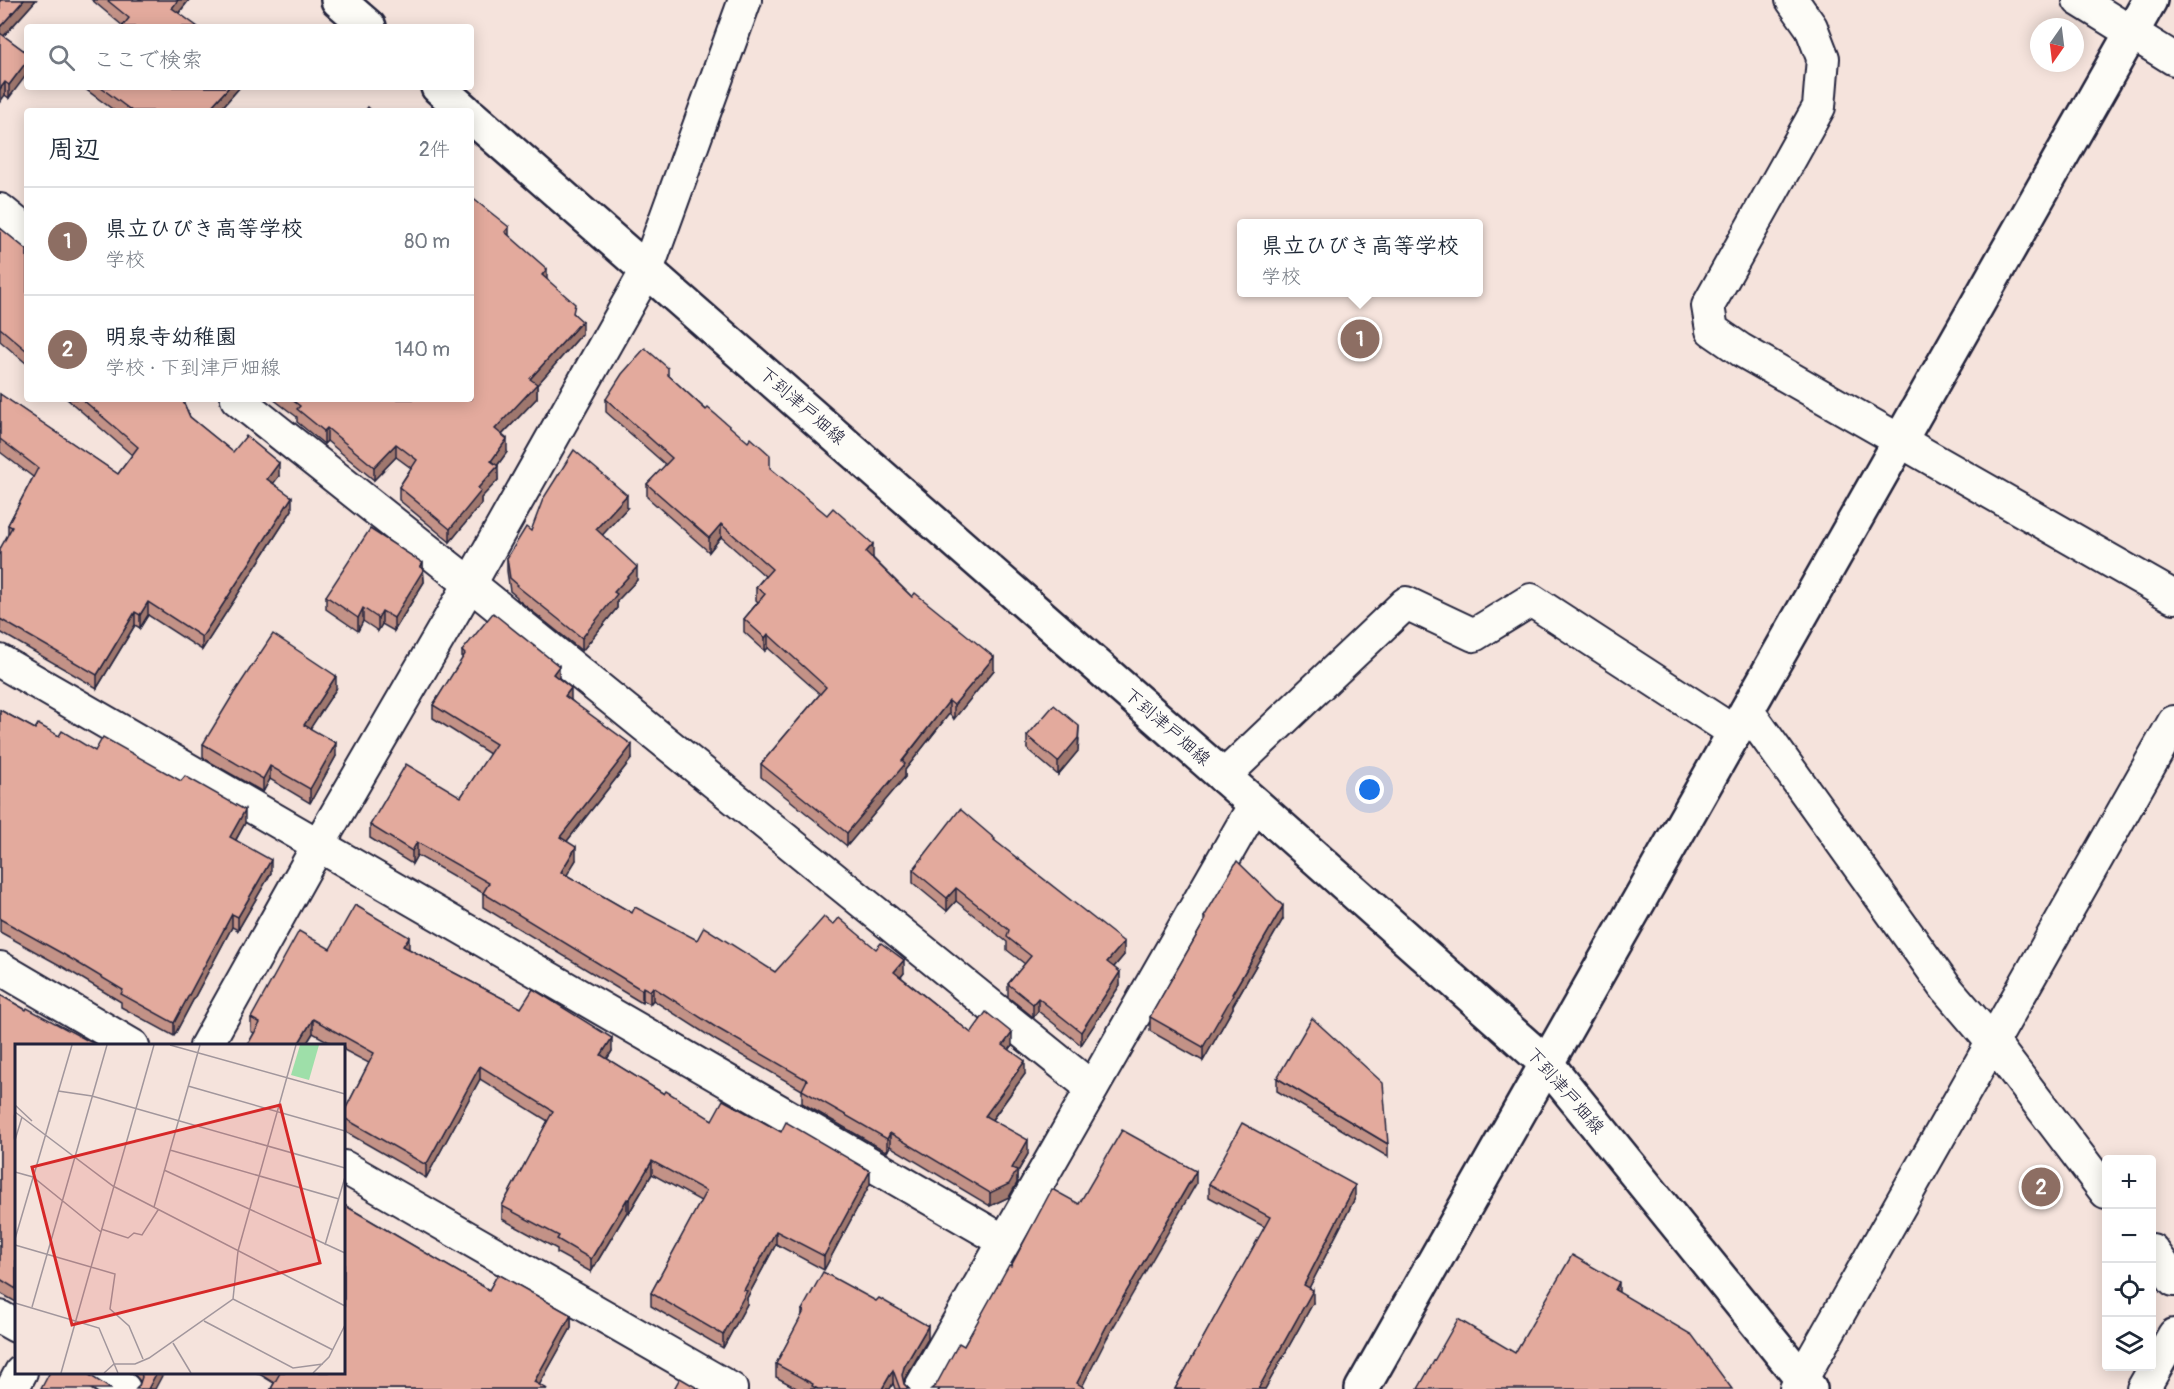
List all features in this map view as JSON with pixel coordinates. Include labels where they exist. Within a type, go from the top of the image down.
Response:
[{"type":"main road","points":[[338,0],[366,24]]},
{"type":"main road","points":[[1362,1389],[2150,0]]},
{"type":"main road","points":[[441,90],[462,108]]},
{"type":"main road","name":"下到津戸畑線","points":[[474,119],[1547,1064],[1803,1386]]},
{"type":"street","points":[[207,1044],[647,270],[746,0]]},
{"type":"street","points":[[1792,0],[1811,27],[1823,58],[1820,108],[1708,306],[1712,330],[1741,350],[2174,597]]},
{"type":"street","points":[[2079,0],[2174,59]]},
{"type":"street","points":[[0,210],[24,230]]},
{"type":"street","points":[[241,402],[470,584],[1092,1088]]},
{"type":"street","points":[[1223,777],[1406,603],[1474,635],[1531,600],[1741,721],[1946,988],[1993,1043],[2102,1187]]},
{"type":"street","points":[[0,661],[1004,1241]]},
{"type":"street","points":[[1803,1386],[2174,722]]},
{"type":"street","points":[[920,1389],[1254,804]]},
{"type":"street","points":[[0,968],[130,1044]]},
{"type":"street","points":[[345,1168],[731,1389]]},
{"type":"street","points":[[2156,1257],[2174,1280]]},
{"type":"street","points":[[0,1317],[15,1325]]},
{"type":"street","points":[[2143,1389],[2174,1335]]},
{"type":"street","points":[[12,1389],[20,1374]]},
{"type":"street","points":[[99,1374],[124,1389]]},
{"type":"building","points":[[0,0],[24,0],[0,27]]},
{"type":"building","points":[[107,0],[178,0],[172,8],[194,24],[124,24],[129,18]]},
{"type":"building","points":[[0,33],[24,51],[24,65],[9,85],[5,82],[0,89]]},
{"type":"building","points":[[104,90],[226,90],[212,108],[128,108]]},
{"type":"building","points":[[474,199],[509,227],[505,232],[547,269],[542,275],[575,304],[573,313],[582,321],[530,379],[537,384],[495,429],[507,439],[491,461],[498,466],[478,488],[481,491],[450,529],[399,487],[417,460],[396,444],[374,467],[327,428],[324,431],[297,409],[300,406],[295,402],[474,402]]},
{"type":"building","points":[[0,228],[24,248],[24,348],[0,328]]},
{"type":"building","points":[[645,348],[668,368],[668,375],[706,410],[708,408],[748,442],[751,438],[770,455],[770,468],[827,515],[833,508],[873,544],[866,552],[912,597],[915,593],[994,657],[954,705],[949,701],[902,761],[905,764],[847,833],[761,764],[826,687],[768,634],[765,638],[744,619],[765,594],[756,587],[772,569],[721,524],[709,538],[647,484],[672,458],[606,399],[622,374]]},
{"type":"building","points":[[0,394],[118,474],[138,447],[86,402],[183,402],[190,417],[233,452],[246,436],[279,463],[267,479],[292,497],[202,637],[148,602],[140,615],[135,612],[97,675],[0,619],[0,549],[12,527],[8,525],[38,468],[0,439]]},
{"type":"building","points":[[574,450],[627,495],[596,529],[637,567],[614,592],[617,594],[582,638],[517,586],[510,578],[507,558],[526,527],[531,531],[543,499]]},
{"type":"building","points":[[370,529],[423,563],[420,567],[424,569],[394,618],[382,611],[378,618],[363,608],[358,618],[326,596]]},
{"type":"building","points":[[493,613],[559,666],[553,674],[571,688],[565,696],[632,745],[560,837],[576,847],[561,872],[632,913],[635,907],[697,940],[704,927],[775,972],[824,917],[833,925],[839,918],[876,949],[881,943],[904,960],[894,972],[971,1033],[986,1012],[1012,1033],[1003,1045],[1025,1061],[985,1116],[1028,1140],[1012,1168],[1017,1170],[1009,1184],[990,1193],[890,1133],[887,1139],[802,1090],[807,1080],[717,1028],[653,987],[650,991],[643,987],[642,990],[483,893],[489,883],[417,842],[412,851],[370,825],[406,764],[461,797],[496,744],[433,705],[465,654],[462,651]]},
{"type":"building","points":[[273,634],[336,676],[304,725],[336,743],[310,789],[270,766],[263,779],[203,744]]},
{"type":"building","points":[[1054,705],[1079,726],[1078,738],[1058,762],[1027,736]]},
{"type":"building","points":[[0,710],[35,729],[38,724],[59,736],[62,731],[95,751],[103,737],[181,781],[185,776],[245,810],[230,837],[271,860],[238,917],[232,914],[174,1023],[121,994],[123,990],[0,919]]},
{"type":"building","points":[[960,809],[994,840],[1124,942],[1107,962],[1120,972],[1081,1032],[1038,998],[1033,1004],[1008,984],[1031,956],[1007,937],[1009,930],[956,888],[947,898],[913,870]]},
{"type":"building","points":[[1237,861],[1283,906],[1203,1047],[1150,1017]]},
{"type":"building","points":[[355,905],[409,937],[403,946],[521,1008],[533,989],[612,1038],[601,1055],[664,1094],[666,1091],[712,1120],[723,1100],[781,1132],[786,1122],[870,1171],[824,1256],[776,1231],[723,1335],[651,1293],[706,1191],[652,1161],[591,1259],[557,1239],[559,1236],[502,1206],[553,1111],[480,1066],[426,1165],[345,1119],[345,1110],[374,1053],[313,1019],[298,1044],[248,1044],[260,1023],[251,1018],[299,931],[330,949]]},
{"type":"building","points":[[0,995],[94,1044],[15,1044],[15,1288],[0,1279]]},
{"type":"building","points":[[1312,1018],[1383,1083],[1388,1144],[1277,1078]]},
{"type":"building","points":[[1242,1123],[1355,1185],[1304,1285],[1313,1290],[1258,1389],[1175,1389],[1270,1217],[1209,1184]]},
{"type":"building","points":[[1122,1130],[1196,1171],[1107,1325],[1077,1383],[1086,1389],[931,1389],[936,1385],[959,1343],[964,1346],[1009,1265],[1011,1266],[1052,1189],[1079,1204]]},
{"type":"building","points":[[345,1206],[489,1290],[498,1274],[571,1315],[534,1382],[547,1389],[271,1389],[279,1374],[345,1374]]},
{"type":"building","points":[[1572,1255],[1619,1282],[1615,1290],[1692,1335],[1732,1389],[1418,1389],[1458,1319],[1515,1353]]},
{"type":"building","points":[[823,1272],[876,1301],[879,1298],[928,1326],[904,1367],[902,1375],[904,1384],[909,1389],[900,1389],[893,1370],[882,1389],[818,1389],[776,1364]]},
{"type":"building","points":[[49,1374],[88,1374],[111,1389],[41,1389]]},
{"type":"building","points":[[141,1374],[156,1374],[148,1389],[136,1389]]},
{"type":"building","points":[[680,1378],[699,1389],[674,1389]]},
{"type":"place","name":"県立ひびき高等学校","points":[[1360,339]]},
{"type":"place","name":"明泉寺幼稚園","points":[[2041,1187]]}]
